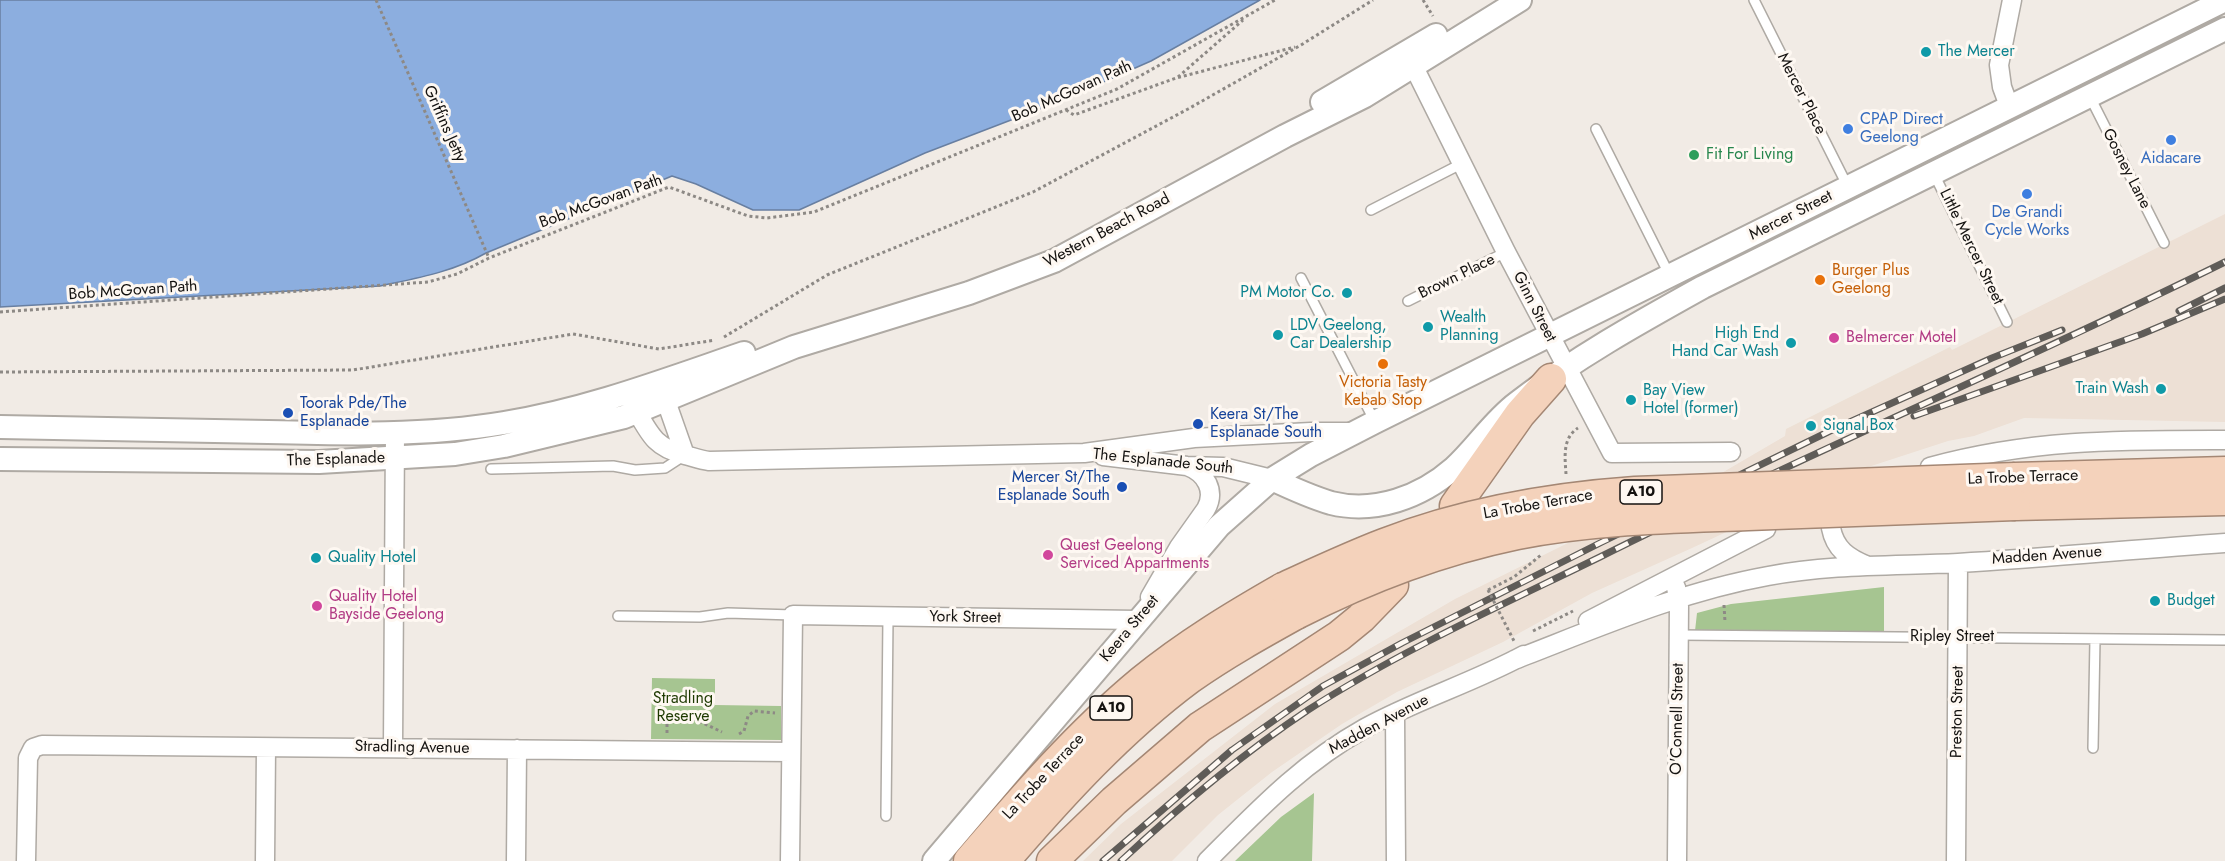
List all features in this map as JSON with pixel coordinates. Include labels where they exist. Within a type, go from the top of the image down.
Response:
[{"type":"highway","points":[[1455,506],[1520,414],[1559,374]]},
{"type":"highway","name":"La Trobe Terrace","points":[[969,861],[1087,730],[1143,681],[1205,635],[1289,601],[1335,594],[1412,564],[1495,539],[1548,529],[1636,519],[2015,492],[2225,472]]},
{"type":"highway","name":"La Trobe Terrace","points":[[2015,492],[2225,500]]},
{"type":"highway","points":[[1052,861],[1114,801],[1200,727],[1339,636],[1361,618],[1393,585]]},
{"type":"highway","name":"La Trobe Terrace","points":[[1004,861],[1066,790],[1140,719],[1289,601]]},
{"type":"street","name":"Western Beach Road","points":[[661,392],[794,347],[969,293],[1054,261],[1285,136],[1365,96],[1493,0]]},
{"type":"street","name":"Western Beach Road","points":[[1410,60],[1520,0]]},
{"type":"street","points":[[2012,0],[1999,65],[2002,87],[2009,106],[2022,129]]},
{"type":"street","name":"Mercer Street","points":[[1366,427],[2225,0]]},
{"type":"street","name":"Mercer Street","points":[[1559,374],[1616,336],[1703,287],[2225,28]]},
{"type":"street","name":"Ginn Street","points":[[1410,60],[1549,336],[1559,374],[1577,385],[1612,453],[1731,452]]},
{"type":"street","name":"The Esplanade South","points":[[1084,453],[1187,466],[1223,467],[1272,479],[1319,499],[1343,505],[1380,504],[1400,500],[1444,476],[1506,413],[1559,374]]},
{"type":"street","name":"The Esplanade","points":[[0,427],[343,434],[460,429],[556,412],[634,389],[661,392]]},
{"type":"street","name":"The Esplanade South","points":[[634,389],[637,412],[646,429],[659,445],[670,452],[709,461],[1084,453],[1194,438],[1366,427]]},
{"type":"street","points":[[661,392],[685,455]]},
{"type":"street","name":"The Esplanade","points":[[0,459],[319,462],[455,454],[576,430],[637,412],[661,392]]},
{"type":"street","name":"Keera Street","points":[[934,861],[1206,539],[1272,479],[1366,427]]},
{"type":"street","points":[[393,747],[395,432]]},
{"type":"street","points":[[1930,467],[1982,454],[2047,444],[2124,440],[2225,440]]},
{"type":"street","points":[[1138,619],[1167,567],[1209,504],[1211,495],[1208,482],[1198,472],[1187,466]]},
{"type":"street","points":[[1832,528],[1840,549],[1854,560],[1869,566]]},
{"type":"street","name":"Madden Avenue","points":[[1514,660],[1766,529]]},
{"type":"street","name":"Madden Avenue","points":[[1207,861],[1285,784],[1311,763],[1367,727],[1514,660],[1654,605],[1771,575],[1869,566],[1958,563],[2225,543]]},
{"type":"street","name":"Preston Street","points":[[1956,861],[1958,563]]},
{"type":"street","name":"O'Connell Street","points":[[1672,577],[1679,598],[1677,861]]},
{"type":"street","points":[[790,861],[793,615]]},
{"type":"street","name":"York Street","points":[[793,615],[1138,619]]},
{"type":"street","points":[[1395,713],[1396,861]]},
{"type":"street","name":"Stradling Avenue","points":[[26,861],[28,758],[33,748],[42,745],[791,752]]},
{"type":"street","points":[[265,861],[266,748]]},
{"type":"street","points":[[516,861],[517,749]]},
{"type":"lane","name":"Mercer Place","points":[[1754,0],[1848,187]]},
{"type":"lane","name":"Gosney Lane","points":[[2089,95],[2163,243]]},
{"type":"lane","points":[[1596,129],[1671,277]]},
{"type":"lane","points":[[1371,210],[1463,163]]},
{"type":"lane","name":"Little Mercer Street","points":[[1934,172],[2007,322]]},
{"type":"lane","name":"Brown Place","points":[[1408,301],[1506,252]]},
{"type":"lane","points":[[1301,278],[1366,427]]},
{"type":"lane","points":[[504,446],[509,469]]},
{"type":"lane","points":[[491,469],[613,466],[635,470],[665,468],[685,455]]},
{"type":"lane","name":"York Street","points":[[618,616],[700,617],[722,613],[793,615]]},
{"type":"lane","points":[[886,816],[888,617]]},
{"type":"lane","name":"Ripley Street","points":[[1679,635],[2225,640]]},
{"type":"lane","points":[[2093,748],[2095,639]]},
{"type":"path","name":"Griffins Jetty","points":[[376,0],[489,258]]},
{"type":"path","name":"Bob McGovan Path","points":[[0,312],[428,282],[457,274],[489,258],[669,187],[748,216],[767,218],[814,212],[1117,89],[1275,0]]},
{"type":"path","points":[[0,372],[353,370],[573,334],[660,349],[719,339],[827,275],[1033,192],[1179,114],[1301,45],[1373,0]]},
{"type":"path","points":[[1176,78],[1248,16]]},
{"type":"path","points":[[1066,110],[1074,115],[1176,78],[1301,45]]},
{"type":"path","points":[[1566,485],[1565,450],[1573,431],[1582,425]]},
{"type":"path","points":[[1488,590],[1514,641]]},
{"type":"path","points":[[1723,603],[1727,636]]},
{"type":"path","points":[[736,736],[744,731],[748,716],[754,711],[773,712],[779,716]]},
{"type":"path","points":[[667,733],[667,718],[692,718],[729,735]]},
{"type":"shaded area","points":[[2225,214],[2225,422],[2024,418],[1974,436],[1948,441],[1862,469],[1592,593],[1503,642],[1397,692],[1342,724],[1272,772],[1218,815],[1172,861],[1083,861],[1121,824],[1275,704],[1455,599],[1580,537],[1720,474],[1785,436],[1786,429],[1950,347],[1952,350]]},
{"type":"green space","points":[[1884,587],[1884,632],[1695,631],[1697,613],[1731,604]]},
{"type":"green space","name":"Stradling Reserve","points":[[652,678],[715,679],[715,705],[781,706],[781,740],[651,739]]},
{"type":"green space","points":[[1314,793],[1312,861],[1235,861],[1281,817]]},
{"type":"water","points":[[0,0],[1260,0],[1151,61],[1058,102],[925,153],[799,210],[753,210],[696,184],[672,176],[461,265],[434,274],[380,286],[0,307]]},
{"type":"railway","points":[[1121,861],[1188,801],[1259,745],[1308,710],[1379,668],[1452,629],[1678,519],[2225,262]]},
{"type":"railway","points":[[2179,311],[2225,288]]},
{"type":"railway","points":[[1914,416],[2142,334],[2225,299]]},
{"type":"railway","points":[[1103,861],[1232,750],[1323,686],[1402,643],[1602,542],[1832,430],[1992,358],[2062,330]]},
{"type":"place","name":"The Mercer","points":[[1926,52]]},
{"type":"place","name":"CPAP Direct Geelong","points":[[1848,129]]},
{"type":"place","name":"Aidacare","points":[[2171,140]]},
{"type":"place","name":"Fit For Living","points":[[1694,155]]},
{"type":"place","name":"De Grandi Cycle Works","points":[[2027,194]]},
{"type":"place","name":"Burger Plus Geelong","points":[[1820,280]]},
{"type":"place","name":"PM Motor Co.","points":[[1347,293]]},
{"type":"place","name":"Wealth Planning","points":[[1428,327]]},
{"type":"place","name":"LDV Geelong, Car Dealership","points":[[1278,335]]},
{"type":"place","name":"Belmercer Motel","points":[[1834,338]]},
{"type":"place","name":"High End Hand Car Wash","points":[[1791,343]]},
{"type":"place","name":"Victoria Tasty Kebab Stop","points":[[1383,364]]},
{"type":"place","name":"Train Wash","points":[[2161,389]]},
{"type":"place","name":"Bay View Hotel (former)","points":[[1631,400]]},
{"type":"place","name":"Toorak Pde/The Esplanade","points":[[288,413]]},
{"type":"place","name":"Keera St/The Esplanade South","points":[[1198,424]]},
{"type":"place","name":"Signal Box","points":[[1811,426]]},
{"type":"place","name":"Mercer St/The Esplanade South","points":[[1122,487]]},
{"type":"place","name":"Quest Geelong Serviced Appartments","points":[[1048,555]]},
{"type":"place","name":"Quality Hotel","points":[[316,558]]},
{"type":"place","name":"Budget","points":[[2155,601]]},
{"type":"place","name":"Quality Hotel Bayside Geelong","points":[[317,606]]}]
